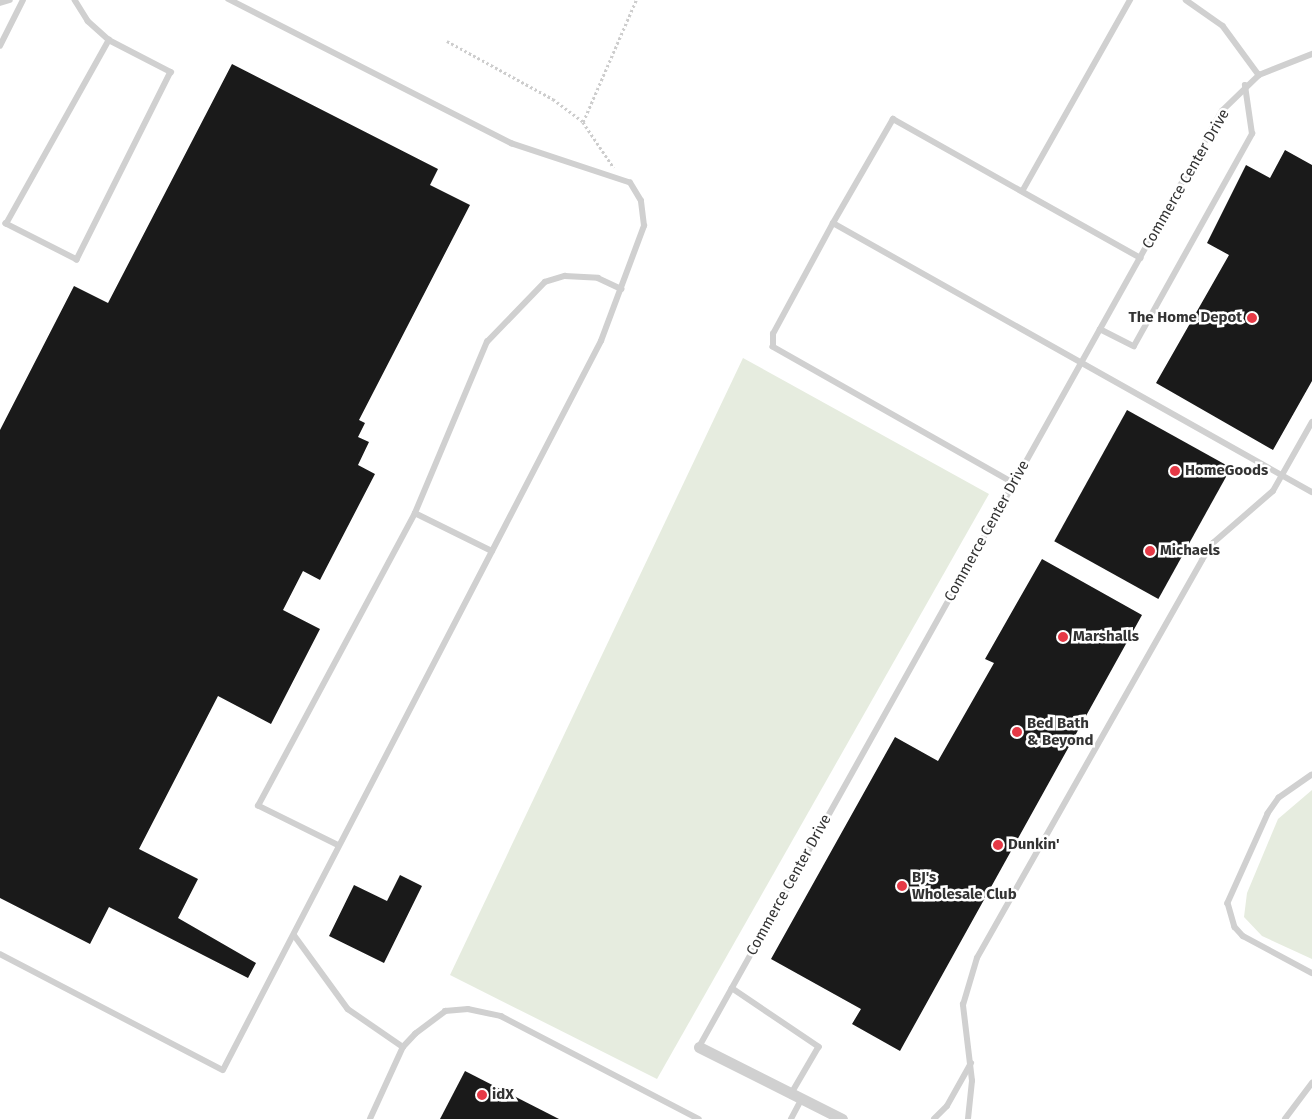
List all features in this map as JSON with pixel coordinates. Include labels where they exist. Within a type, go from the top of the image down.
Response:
[{"type":"street","points":[[699,1047],[842,1119]]},
{"type":"lane","points":[[0,3],[10,0]]},
{"type":"lane","points":[[0,46],[23,0]]},
{"type":"lane","points":[[75,0],[88,21],[109,40],[171,72],[77,260],[6,224],[109,40]]},
{"type":"lane","points":[[0,954],[224,1070],[601,342],[640,240],[644,213],[637,191],[617,176],[512,144],[229,0]]},
{"type":"lane","points":[[1023,190],[1130,0]]},
{"type":"lane","points":[[1186,0],[1223,26],[1259,75]]},
{"type":"lane","name":"Commerce Center Drive","points":[[699,1047],[1222,111],[1245,86],[1259,75],[1312,54]]},
{"type":"lane","points":[[1100,329],[1134,346],[1252,134],[1245,86]]},
{"type":"lane","points":[[1013,483],[772,347],[773,334],[833,224],[893,119],[1023,190],[1141,258]]},
{"type":"lane","points":[[833,224],[1312,492]]},
{"type":"lane","points":[[339,846],[258,806],[415,513],[487,342],[545,282],[565,276],[598,278],[622,289]]},
{"type":"lane","points":[[968,1119],[971,1063],[963,1005],[977,958],[1202,560],[1228,530],[1261,505],[1283,476],[1312,422]]},
{"type":"lane","points":[[415,513],[492,551]]},
{"type":"lane","points":[[1312,775],[1279,798],[1268,814],[1228,904],[1235,927],[1243,936],[1312,973]]},
{"type":"lane","points":[[295,936],[348,1009],[403,1047]]},
{"type":"lane","points":[[732,988],[819,1047],[796,1097],[791,1119]]},
{"type":"lane","points":[[370,1119],[403,1047],[426,1022],[445,1011],[483,1011],[502,1016],[699,1119]]},
{"type":"lane","points":[[934,1119],[947,1106],[971,1063]]},
{"type":"lane","points":[[1285,1119],[1312,1083]]},
{"type":"path","points":[[583,122],[636,0]]},
{"type":"path","points":[[447,41],[553,99],[583,122],[608,153],[617,176]]},
{"type":"shaded area","points":[[743,358],[989,494],[657,1079],[450,975]]},
{"type":"shaded area","points":[[1312,790],[1312,959],[1262,936],[1244,917],[1247,893],[1278,819]]},
{"type":"building","points":[[232,64],[438,169],[430,185],[470,205],[359,420],[365,423],[358,437],[369,442],[358,465],[375,474],[320,580],[303,571],[283,610],[320,629],[271,724],[218,696],[139,849],[198,879],[178,918],[256,963],[248,978],[109,907],[90,944],[0,898],[0,430],[74,286],[108,303]]},
{"type":"building","name":"The Home Depot","points":[[1285,150],[1312,165],[1312,381],[1273,450],[1156,383],[1229,255],[1207,243],[1246,165],[1270,178]]},
{"type":"building","points":[[1127,410],[1231,468],[1158,599],[1054,541]]},
{"type":"building","name":"BJ's Wholesale Club","points":[[1042,559],[1142,615],[900,1051],[852,1024],[861,1009],[771,959],[895,737],[938,761],[994,663],[985,659]]},
{"type":"building","points":[[400,875],[422,886],[384,963],[329,936],[354,885],[387,901]]},
{"type":"building","name":"idX","points":[[465,1071],[559,1119],[440,1119]]},
{"type":"place","name":"The Home Depot","points":[[1252,318]]},
{"type":"place","name":"HomeGoods","points":[[1175,471]]},
{"type":"place","name":"Michaels","points":[[1150,551]]},
{"type":"place","name":"Marshalls","points":[[1063,637]]},
{"type":"place","name":"Bed Bath & Beyond","points":[[1017,732]]},
{"type":"place","name":"Dunkin'","points":[[998,845]]},
{"type":"place","name":"BJ's Wholesale Club","points":[[902,886]]},
{"type":"place","name":"idX","points":[[482,1095]]}]
